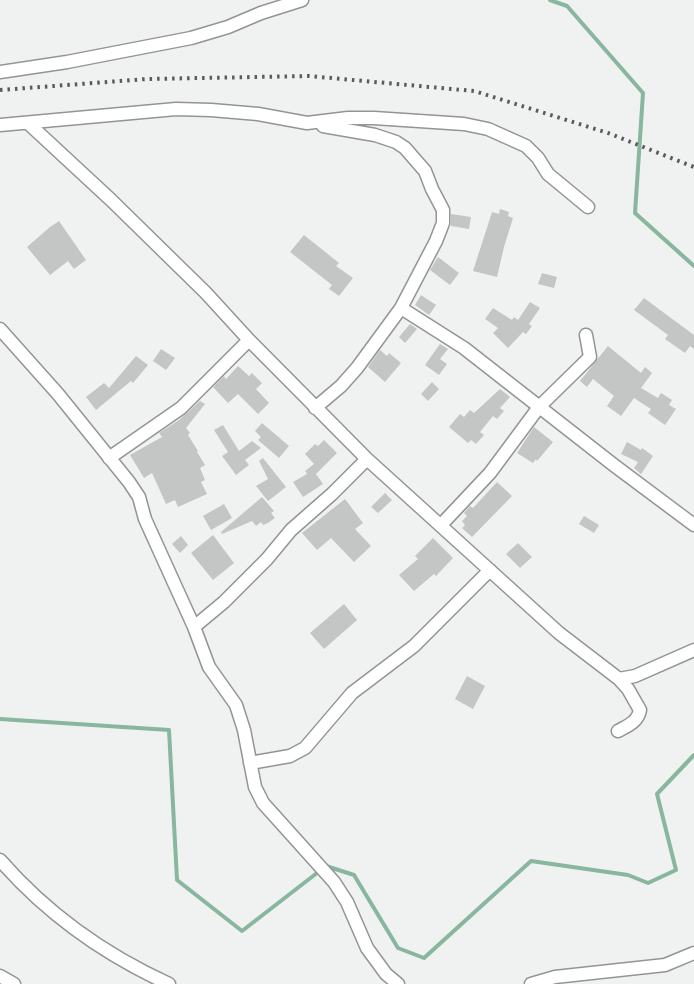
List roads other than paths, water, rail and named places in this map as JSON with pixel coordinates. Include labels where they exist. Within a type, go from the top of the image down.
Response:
[{"type":"street","points":[[0,72],[68,62],[191,38],[228,28],[261,12],[302,0]]},
{"type":"street","points":[[0,125],[29,124],[176,109],[211,110],[258,114],[356,130],[396,142],[405,148],[425,171],[443,210],[443,223],[436,241],[401,308],[357,368],[341,386],[316,408]]},
{"type":"street","points":[[307,123],[348,118],[374,118],[464,124],[488,129],[526,146],[538,158],[548,174],[588,208]]},
{"type":"street","points":[[29,124],[111,200],[206,293],[249,340],[367,459],[441,524],[559,633],[619,679],[628,689],[640,710],[639,716],[631,724],[618,732]]},
{"type":"street","points":[[401,308],[464,348],[694,525]]},
{"type":"street","points":[[0,329],[52,387],[138,497],[145,519],[194,627],[209,667],[236,706],[244,730],[255,787],[263,803],[334,882],[347,902],[367,948],[386,974],[398,984]]},
{"type":"street","points":[[441,524],[490,473],[539,407],[590,357],[586,334]]},
{"type":"street","points":[[108,458],[180,408],[249,340]]},
{"type":"street","points":[[194,627],[224,602],[291,530],[332,494],[367,459]]},
{"type":"street","points":[[250,762],[290,756],[305,748],[352,693],[414,646],[490,570]]},
{"type":"street","points":[[619,679],[635,676],[694,650]]},
{"type":"street","points":[[0,860],[44,905],[75,930],[134,968],[169,984]]},
{"type":"street","points":[[531,984],[555,978],[665,965],[694,953]]},
{"type":"street","points":[[0,976],[14,984]]},
{"type":"waterway","points":[[550,0],[567,6],[643,93],[635,213],[694,266]]},
{"type":"waterway","points":[[0,719],[169,730],[177,880],[242,931],[326,866],[354,875],[398,948],[424,958],[531,861],[628,875],[648,883],[676,870],[657,794],[694,755]]},
{"type":"railway","points":[[0,90],[147,79],[309,76],[474,91],[608,133],[694,167]]}]
